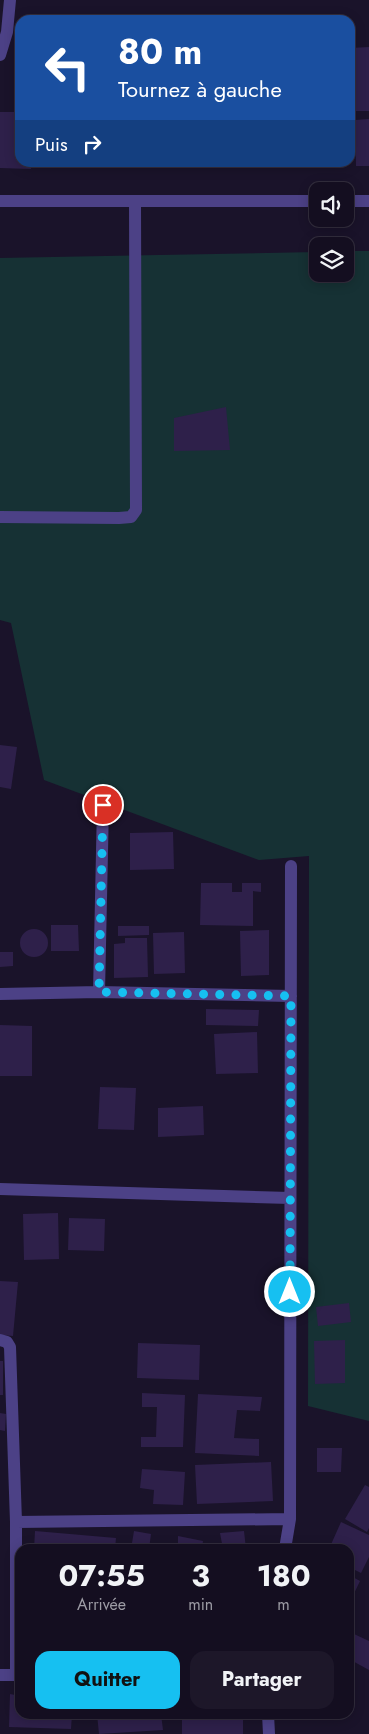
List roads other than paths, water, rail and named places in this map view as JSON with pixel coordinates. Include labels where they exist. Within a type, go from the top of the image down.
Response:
[{"type":"street","points":[[0,55],[7,32],[6,6]]},
{"type":"street","points":[[0,201],[309,201]]},
{"type":"street","points":[[0,517],[119,518],[130,517],[136,510],[135,201]]},
{"type":"street","points":[[354,201],[369,201]]},
{"type":"street","points":[[99,992],[103,805]]},
{"type":"street","points":[[286,1544],[290,1519],[291,866]]},
{"type":"street","points":[[0,994],[99,992],[291,996]]},
{"type":"street","points":[[0,1189],[290,1198]]},
{"type":"street","points":[[0,1340],[7,1342],[10,1347],[16,1544]]},
{"type":"street","points":[[16,1522],[290,1519]]},
{"type":"street","points":[[0,1675],[15,1675]]},
{"type":"street","points":[[268,1719],[269,1734]]}]
